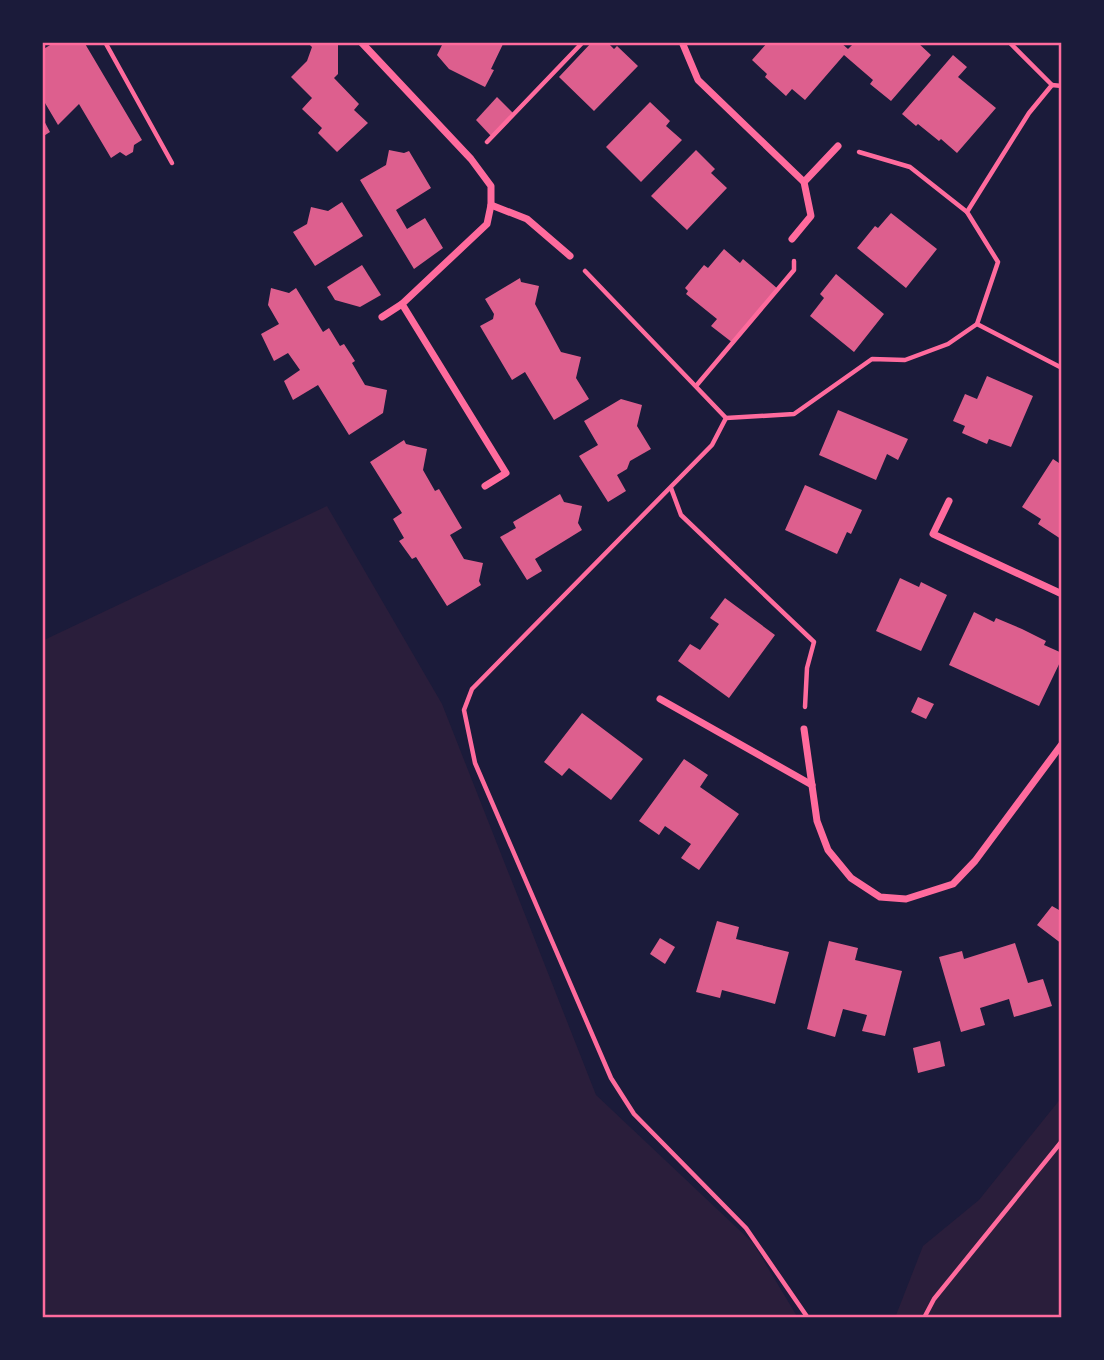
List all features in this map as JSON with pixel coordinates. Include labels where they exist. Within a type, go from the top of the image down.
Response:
[{"type":"street","points":[[361,42],[471,159],[491,186],[487,224],[402,304],[382,317]]},
{"type":"street","points":[[682,42],[698,80],[804,182],[811,216],[792,239]]},
{"type":"street","points":[[804,182],[838,146]]},
{"type":"street","points":[[491,205],[527,219],[569,256]]},
{"type":"street","points":[[402,304],[506,473],[485,486]]},
{"type":"street","points":[[949,501],[933,534],[1062,594]]},
{"type":"street","points":[[660,699],[811,785]]},
{"type":"street","points":[[804,729],[817,821],[828,850],[851,878],[880,897],[905,899],[953,884],[975,861],[1062,744]]},
{"type":"path","points":[[105,42],[172,163]]},
{"type":"path","points":[[471,159],[583,42]]},
{"type":"path","points":[[1009,42],[1052,85],[1062,86]]},
{"type":"path","points":[[967,212],[1029,113],[1052,85]]},
{"type":"path","points":[[726,418],[794,414],[872,359],[905,360],[948,344],[977,324],[998,262],[967,212],[909,167],[838,146]]},
{"type":"path","points":[[696,386],[794,270],[792,239]]},
{"type":"path","points":[[569,256],[726,418]]},
{"type":"path","points":[[977,324],[1062,368]]},
{"type":"path","points":[[726,418],[712,446],[472,689],[464,710],[475,764],[611,1078],[634,1114],[746,1228],[808,1318]]},
{"type":"path","points":[[671,488],[681,515],[814,642],[807,668],[804,729]]},
{"type":"path","points":[[924,1318],[934,1299],[1062,1141]]},
{"type":"shaded area","points":[[327,506],[442,704],[596,1095],[753,1243],[798,1318],[42,1318],[42,641]]},
{"type":"shaded area","points":[[1062,1097],[1062,1318],[895,1318],[923,1246],[979,1200]]},
{"type":"building","points":[[55,42],[84,42],[142,140],[134,145],[133,152],[126,156],[120,152],[111,158],[79,104],[58,125],[45,103],[42,104],[42,50]]},
{"type":"building","points":[[307,42],[338,42],[338,74],[334,78],[359,104],[354,110],[368,123],[337,152],[318,133],[322,128],[302,109],[312,98],[291,77],[307,61],[312,47]]},
{"type":"building","points":[[437,42],[503,44],[485,87],[449,69],[437,55],[442,45]]},
{"type":"building","points":[[592,42],[607,42],[614,49],[617,46],[638,66],[594,111],[559,77]]},
{"type":"building","points":[[768,42],[840,42],[848,49],[855,42],[917,42],[931,55],[891,101],[870,84],[873,80],[844,55],[805,100],[792,89],[786,96],[765,77],[767,74],[752,60]]},
{"type":"building","points":[[953,55],[967,67],[958,77],[996,108],[957,153],[941,139],[939,141],[902,114]]},
{"type":"building","points":[[497,97],[513,113],[491,136],[476,120]]},
{"type":"building","points":[[650,102],[670,121],[666,126],[682,140],[641,182],[606,147]]},
{"type":"building","points":[[42,117],[50,132],[42,137]]},
{"type":"building","points":[[389,150],[404,153],[409,151],[431,188],[396,210],[407,229],[425,218],[443,248],[414,269],[360,180],[386,165]]},
{"type":"building","points":[[696,150],[715,169],[711,173],[727,188],[687,230],[651,196]]},
{"type":"building","points":[[342,202],[363,236],[315,266],[293,232],[307,224],[311,207],[328,211]]},
{"type":"building","points":[[891,213],[937,249],[906,288],[857,248],[875,226],[878,228]]},
{"type":"building","points":[[724,249],[740,263],[743,259],[778,289],[733,343],[711,326],[717,319],[686,294],[688,291],[685,288],[704,265],[708,268]]},
{"type":"building","points":[[362,265],[381,295],[360,307],[335,300],[327,287]]},
{"type":"building","points":[[836,274],[884,314],[854,352],[810,316],[824,298],[820,294]]},
{"type":"building","points":[[520,278],[521,282],[539,286],[535,304],[561,352],[581,357],[576,378],[589,399],[554,420],[525,372],[512,380],[480,326],[493,319],[494,314],[485,299]]},
{"type":"building","points":[[271,288],[289,293],[296,288],[323,332],[329,328],[340,346],[344,344],[365,385],[387,390],[383,413],[349,435],[318,385],[293,400],[284,381],[300,370],[288,353],[274,361],[261,334],[279,324],[268,305]]},
{"type":"building","points":[[987,376],[1033,396],[1011,447],[989,439],[987,444],[962,433],[965,426],[953,421],[965,394],[977,399]]},
{"type":"building","points":[[621,399],[642,405],[637,426],[651,449],[630,461],[627,469],[617,475],[626,491],[608,502],[579,456],[598,445],[584,421]]},
{"type":"building","points":[[838,410],[908,439],[898,460],[887,454],[876,480],[819,455]]},
{"type":"building","points":[[404,440],[406,444],[427,449],[423,470],[435,491],[439,489],[462,528],[450,535],[464,559],[483,563],[479,581],[481,585],[447,606],[416,557],[412,559],[399,541],[404,538],[393,519],[402,513],[370,462]]},
{"type":"building","points":[[1053,459],[1062,465],[1061,539],[1038,524],[1041,519],[1022,507]]},
{"type":"building","points":[[805,485],[862,510],[851,534],[847,532],[837,554],[785,530]]},
{"type":"building","points":[[560,494],[564,502],[582,506],[578,523],[582,530],[535,559],[542,571],[527,580],[500,537],[516,528],[513,522]]},
{"type":"building","points":[[900,578],[919,587],[921,582],[947,595],[921,651],[876,631]]},
{"type":"building","points":[[725,598],[775,635],[729,698],[678,661],[690,644],[700,650],[719,624],[710,618]]},
{"type":"building","points":[[974,612],[994,622],[996,618],[1022,629],[1046,641],[1044,645],[1062,653],[1039,706],[949,665]]},
{"type":"building","points":[[918,697],[934,704],[926,719],[911,712]]},
{"type":"building","points":[[582,713],[643,759],[611,800],[569,768],[562,776],[544,762]]},
{"type":"building","points":[[684,759],[708,775],[700,787],[739,814],[699,870],[681,858],[691,844],[665,826],[659,835],[639,821]]},
{"type":"building","points":[[1062,905],[1062,944],[1037,925],[1052,906],[1059,910]]},
{"type":"building","points":[[717,921],[739,927],[736,939],[789,952],[775,1004],[722,990],[720,998],[696,992]]},
{"type":"building","points":[[660,938],[675,947],[665,964],[650,954]]},
{"type":"building","points":[[829,941],[858,948],[855,960],[902,971],[885,1036],[862,1031],[867,1015],[843,1009],[835,1037],[807,1029]]},
{"type":"building","points":[[1015,943],[1028,983],[1043,979],[1052,1006],[1014,1017],[1009,999],[980,1008],[985,1025],[961,1032],[939,957],[962,951],[964,959]]},
{"type":"building","points":[[940,1041],[945,1066],[918,1073],[913,1048]]}]
